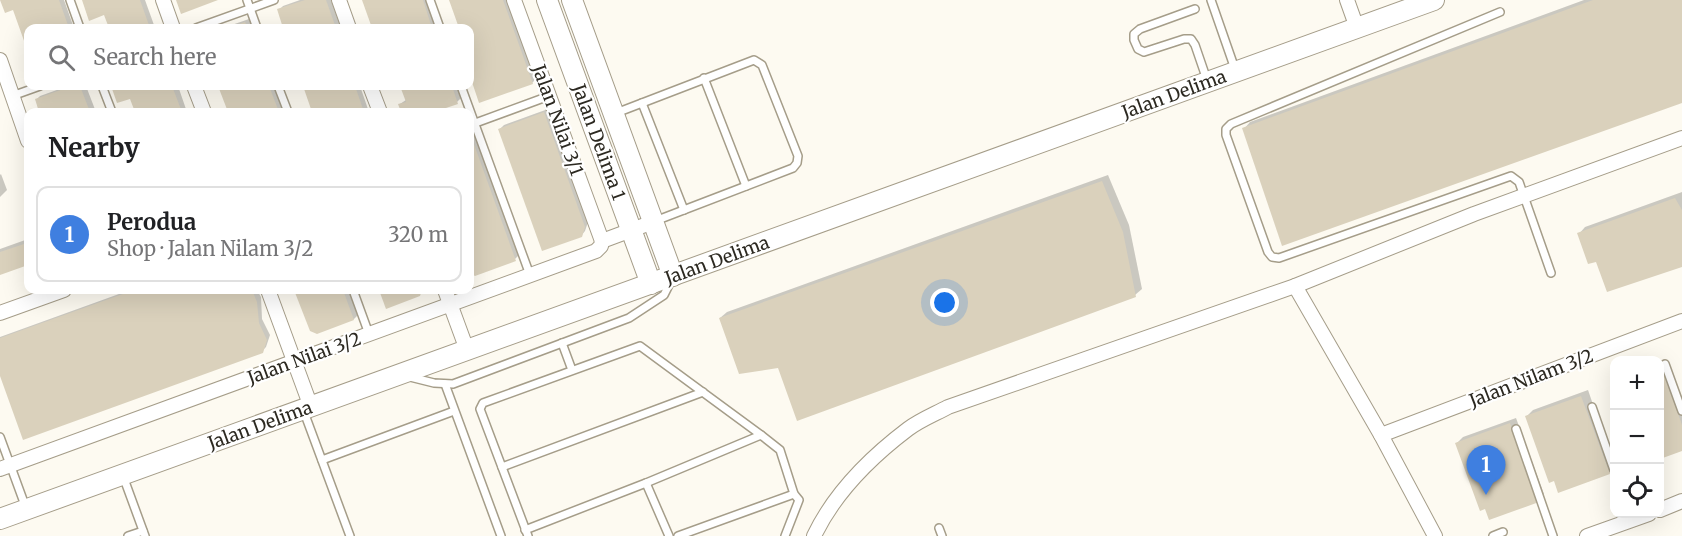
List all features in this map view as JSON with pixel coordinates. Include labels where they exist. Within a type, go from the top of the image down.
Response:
[{"type":"street","points":[[163,0],[172,24]]},
{"type":"street","points":[[339,0],[348,24]]},
{"type":"street","name":"Jalan Nilai 3/1","points":[[514,0],[602,241]]},
{"type":"street","name":"Jalan Delima 1","points":[[547,0],[651,284]]},
{"type":"street","name":"Jalan Delima 1","points":[[572,0],[673,276]]},
{"type":"street","points":[[1347,0],[1357,28]]},
{"type":"street","name":"Jalan Delima","points":[[0,519],[1434,0]]},
{"type":"street","points":[[0,60],[24,130]]},
{"type":"street","points":[[196,90],[202,108]]},
{"type":"street","points":[[372,90],[378,108]]},
{"type":"street","points":[[814,536],[844,490],[876,456],[909,428],[948,406],[1295,286],[1524,196],[1682,138]]},
{"type":"street","name":"Jalan Nilai 3/2","points":[[5,467],[596,251],[602,246],[602,241],[653,222]]},
{"type":"street","points":[[1295,286],[1381,435],[1435,536]]},
{"type":"street","points":[[0,313],[53,294]]},
{"type":"street","points":[[270,294],[295,362],[307,408]]},
{"type":"street","points":[[446,294],[466,350]]},
{"type":"street","name":"Jalan Nilam 3/2","points":[[1381,435],[1682,321]]},
{"type":"street","points":[[1664,508],[1682,501]]},
{"type":"street","points":[[1587,536],[1629,518]]},
{"type":"lane","points":[[70,0],[79,24]]},
{"type":"lane","points":[[247,0],[256,24]]},
{"type":"lane","points":[[207,24],[274,0]]},
{"type":"lane","points":[[430,0],[439,24]]},
{"type":"lane","points":[[1211,0],[1236,72]]},
{"type":"lane","points":[[1195,9],[1140,29],[1134,34],[1134,40],[1138,50],[1144,52],[1184,39],[1191,39],[1208,82]]},
{"type":"lane","points":[[1500,12],[1231,124],[1226,129],[1226,135],[1268,252],[1276,258],[1507,177],[1517,179],[1551,273]]},
{"type":"lane","points":[[613,114],[754,60],[760,62],[764,69],[798,159],[793,168],[653,222]]},
{"type":"lane","points":[[704,78],[746,186]]},
{"type":"lane","points":[[12,96],[29,90]]},
{"type":"lane","points":[[104,90],[110,108]]},
{"type":"lane","points":[[280,90],[286,108]]},
{"type":"lane","points":[[462,90],[467,108]]},
{"type":"lane","points":[[474,123],[549,96]]},
{"type":"lane","points":[[642,103],[684,210]]},
{"type":"lane","points":[[474,129],[530,275]]},
{"type":"lane","points":[[402,374],[434,383],[453,384],[631,317],[664,295],[673,276]]},
{"type":"lane","points":[[354,294],[369,334]]},
{"type":"lane","points":[[562,343],[572,370]]},
{"type":"lane","points":[[761,435],[527,533],[480,409],[481,404],[640,346],[761,435],[780,450],[794,494],[799,502],[785,536]]},
{"type":"lane","points":[[1665,364],[1682,411]]},
{"type":"lane","points":[[445,384],[501,536]]},
{"type":"lane","points":[[502,467],[703,392]]},
{"type":"lane","points":[[1592,407],[1612,464]]},
{"type":"lane","points":[[307,408],[322,459],[350,536]]},
{"type":"lane","points":[[322,459],[454,411]]},
{"type":"lane","points":[[1516,429],[1553,536]]},
{"type":"lane","points":[[0,437],[5,467],[26,510]]},
{"type":"lane","points":[[123,475],[144,534],[128,536]]},
{"type":"lane","points":[[646,483],[669,536]]},
{"type":"lane","points":[[678,536],[794,494]]},
{"type":"lane","points":[[939,528],[942,536]]},
{"type":"lane","points":[[1493,536],[1503,532]]},
{"type":"building","points":[[0,0],[59,0],[68,24],[24,24],[24,41],[13,10],[5,13]]},
{"type":"building","points":[[82,0],[140,0],[149,24],[107,24],[104,15],[89,21]]},
{"type":"building","points":[[176,0],[218,0],[181,14]]},
{"type":"building","points":[[305,0],[326,0],[335,24],[282,24],[277,9]]},
{"type":"building","points":[[362,0],[423,0],[431,24],[371,24]]},
{"type":"building","points":[[449,0],[503,0],[533,84],[479,103],[474,88],[474,24],[458,24]]},
{"type":"building","points":[[1593,0],[1682,0],[1682,103],[1282,246],[1242,128]]},
{"type":"building","points":[[61,90],[82,90],[88,108],[38,108],[35,99]]},
{"type":"building","points":[[112,90],[174,90],[180,108],[133,108],[130,99],[117,103]]},
{"type":"building","points":[[220,90],[271,90],[277,108],[226,108]]},
{"type":"building","points":[[304,90],[356,90],[363,108],[311,108]]},
{"type":"building","points":[[402,90],[453,90],[458,104],[446,108],[400,108],[398,104],[406,102]]},
{"type":"building","points":[[544,112],[585,227],[582,237],[542,251],[498,129]]},
{"type":"building","points":[[474,144],[516,261],[474,275]]},
{"type":"building","points":[[1102,181],[1123,232],[1136,297],[797,421],[778,368],[739,374],[719,318]]},
{"type":"building","points":[[1675,198],[1682,210],[1682,267],[1607,292],[1596,262],[1588,264],[1577,233]]},
{"type":"building","points":[[24,244],[24,266],[0,275],[0,252]]},
{"type":"building","points":[[123,294],[254,294],[257,302],[259,323],[267,340],[263,353],[23,440],[0,376],[0,338]]},
{"type":"building","points":[[296,294],[344,294],[354,320],[317,334],[310,331]]},
{"type":"building","points":[[380,294],[421,294],[420,296],[386,309]]},
{"type":"building","points":[[1664,373],[1682,425],[1682,451],[1664,458]]},
{"type":"building","points":[[1581,396],[1610,474],[1558,493],[1554,481],[1549,483],[1525,416]]},
{"type":"building","points":[[1510,423],[1539,502],[1489,520],[1485,509],[1480,511],[1455,443]]},
{"type":"place","name":"Perodua","points":[[1486,495]]}]
